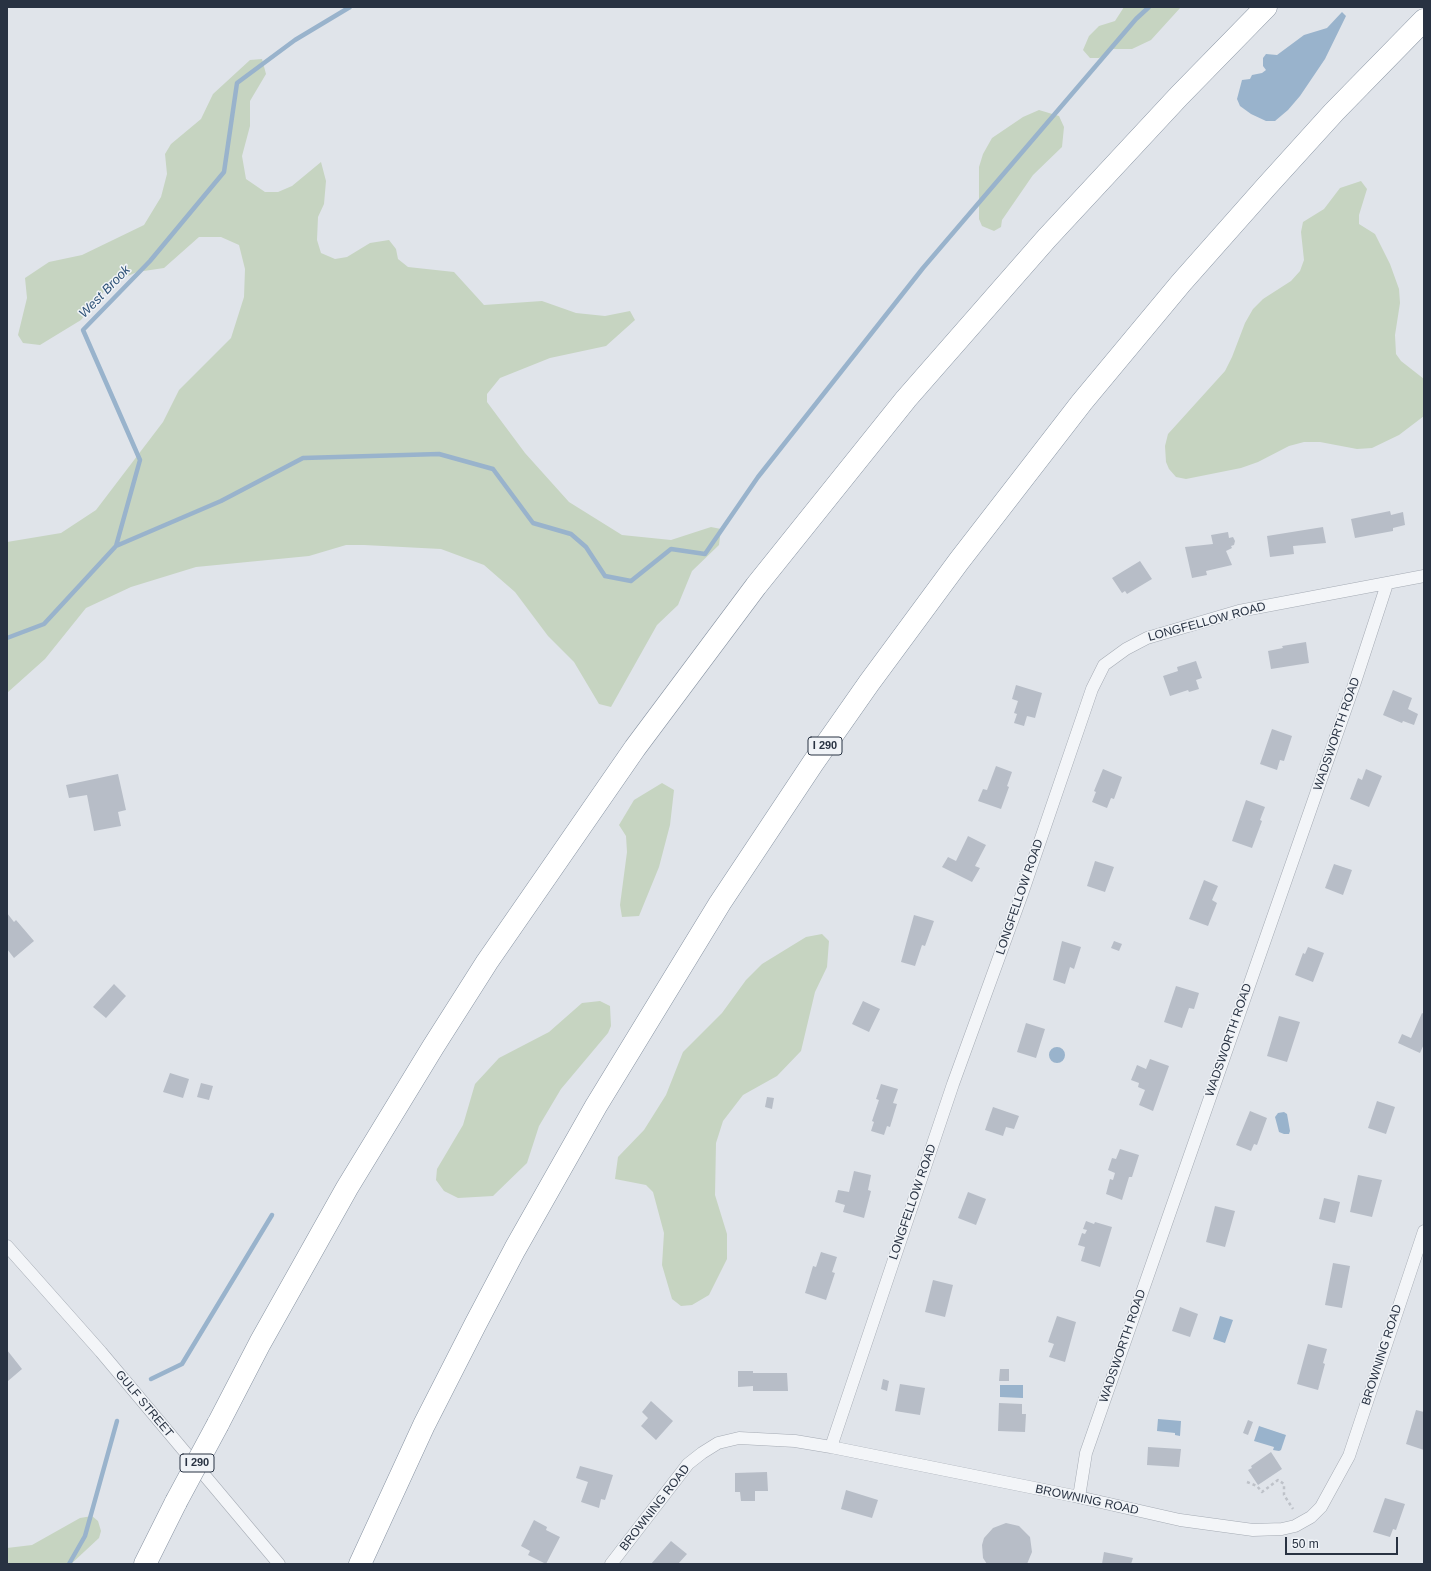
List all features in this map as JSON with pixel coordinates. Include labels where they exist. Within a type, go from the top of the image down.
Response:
[{"type":"highway","name":"I 290","points":[[145,1564],[260,1343],[344,1194],[425,1060],[487,962],[640,742],[756,586],[906,399],[1047,238],[1174,101],[1266,7]]},
{"type":"highway","name":"I 290","points":[[360,1564],[424,1425],[475,1325],[592,1112],[720,902],[813,763],[869,683],[959,561],[1087,397],[1182,283],[1266,187],[1334,112],[1424,20]]},
{"type":"street","name":"LONGFELLOW ROAD","points":[[831,1447],[953,1084],[1022,894],[1092,689],[1104,664],[1140,641],[1161,633],[1239,611],[1424,576]]},
{"type":"street","name":"WADSWORTH ROAD","points":[[1079,1497],[1086,1453],[1355,682],[1387,584]]},
{"type":"street","name":"BROWNING ROAD","points":[[611,1564],[682,1470],[702,1453],[718,1443],[733,1438],[753,1437],[831,1447],[1079,1497],[1180,1520],[1239,1529],[1282,1529],[1295,1526],[1311,1517],[1325,1501],[1349,1456],[1424,1231]]},
{"type":"street","name":"GULF STREET","points":[[7,1246],[101,1352],[279,1564]]},
{"type":"path","points":[[1247,1482],[1258,1486],[1262,1492],[1278,1480],[1284,1484],[1284,1495],[1293,1508]]},
{"type":"green space","points":[[1124,7],[1181,7],[1151,40],[1132,49],[1113,49],[1099,58],[1090,58],[1083,50],[1089,36],[1099,26],[1115,21]]},
{"type":"green space","points":[[262,59],[266,74],[250,101],[250,126],[242,156],[246,179],[265,192],[278,192],[292,186],[321,162],[326,181],[324,204],[318,217],[317,240],[321,253],[335,259],[347,257],[370,243],[389,240],[396,249],[398,259],[408,267],[454,272],[484,305],[542,301],[576,313],[605,316],[630,311],[635,320],[606,346],[550,358],[500,378],[487,394],[487,402],[525,453],[569,502],[622,535],[671,540],[711,527],[721,529],[719,545],[692,571],[678,605],[657,625],[611,707],[599,704],[574,662],[548,636],[515,592],[484,565],[441,549],[364,545],[346,545],[309,556],[196,567],[131,587],[86,608],[45,659],[7,693],[7,542],[61,533],[96,510],[163,422],[179,390],[231,338],[244,297],[245,269],[239,245],[221,237],[199,237],[164,268],[137,272],[110,284],[81,320],[40,345],[23,343],[18,335],[27,298],[25,278],[49,262],[82,255],[144,225],[161,197],[167,174],[165,154],[171,144],[201,119],[213,94],[250,60]]},
{"type":"green space","points":[[1039,110],[1059,116],[1064,127],[1062,147],[1033,175],[1002,220],[1001,227],[994,231],[982,226],[979,219],[979,167],[983,154],[992,138],[1023,117]]},
{"type":"green space","points":[[1361,181],[1367,189],[1359,215],[1359,224],[1375,234],[1390,264],[1399,289],[1400,303],[1395,335],[1396,354],[1401,361],[1424,379],[1424,416],[1399,435],[1372,448],[1357,449],[1320,442],[1304,442],[1289,446],[1258,462],[1241,468],[1186,479],[1176,477],[1169,469],[1166,462],[1165,446],[1168,434],[1225,371],[1245,323],[1253,309],[1263,299],[1291,281],[1300,271],[1304,260],[1301,232],[1303,222],[1324,209],[1340,188]]},
{"type":"green space","points":[[662,783],[674,790],[670,825],[659,867],[639,916],[622,917],[620,905],[627,852],[626,836],[619,825],[634,800]]},
{"type":"green space","points":[[822,934],[829,941],[827,967],[815,992],[801,1051],[777,1076],[743,1095],[723,1121],[716,1143],[715,1195],[727,1234],[727,1259],[709,1295],[692,1305],[681,1306],[672,1299],[662,1265],[664,1233],[653,1192],[646,1185],[615,1179],[618,1157],[644,1130],[666,1095],[683,1052],[722,1013],[746,980],[762,964],[806,937]]},
{"type":"green space","points":[[600,1001],[610,1006],[611,1026],[608,1033],[561,1089],[539,1126],[527,1163],[493,1196],[458,1198],[444,1191],[436,1180],[437,1169],[463,1125],[475,1084],[499,1058],[549,1032],[582,1003]]},
{"type":"green space","points":[[92,1516],[98,1521],[101,1531],[99,1538],[71,1564],[7,1564],[7,1548],[32,1545],[80,1518]]},
{"type":"water","points":[[1342,12],[1346,16],[1325,59],[1300,96],[1288,110],[1275,121],[1266,121],[1251,114],[1240,106],[1237,99],[1242,80],[1250,79],[1252,75],[1262,73],[1266,70],[1263,66],[1263,58],[1266,54],[1277,55],[1304,35],[1327,28]]},
{"type":"water","points":[[1054,1047],[1060,1047],[1065,1052],[1063,1061],[1060,1063],[1054,1063],[1049,1058],[1049,1052]]},
{"type":"water","points":[[1284,1112],[1287,1114],[1290,1131],[1289,1134],[1279,1132],[1275,1117],[1278,1113]]},
{"type":"water","points":[[1220,1316],[1233,1320],[1225,1343],[1213,1339]]},
{"type":"water","points":[[1000,1385],[1023,1385],[1023,1398],[1000,1397]]},
{"type":"water","points":[[1158,1419],[1181,1421],[1180,1436],[1175,1435],[1175,1433],[1157,1431]]},
{"type":"water","points":[[1259,1426],[1286,1435],[1281,1450],[1273,1450],[1274,1447],[1254,1441]]},
{"type":"building","points":[[1390,511],[1391,515],[1403,512],[1405,525],[1393,528],[1393,531],[1355,538],[1351,519]]},
{"type":"building","points":[[1323,527],[1326,543],[1293,546],[1294,554],[1270,557],[1267,536]]},
{"type":"building","points":[[1228,532],[1229,538],[1233,537],[1235,541],[1234,545],[1231,546],[1232,548],[1226,551],[1232,565],[1206,571],[1207,575],[1192,578],[1185,547],[1213,544],[1211,535]]},
{"type":"building","points":[[1140,561],[1152,579],[1127,594],[1125,591],[1122,593],[1112,578]]},
{"type":"building","points":[[1306,642],[1309,663],[1271,669],[1268,651],[1283,648],[1282,646]]},
{"type":"building","points":[[1196,661],[1202,678],[1196,680],[1199,689],[1189,692],[1188,690],[1170,696],[1163,676],[1178,671],[1177,667]]},
{"type":"building","points":[[1016,685],[1042,693],[1035,718],[1027,716],[1024,726],[1014,723],[1017,714],[1014,713],[1018,701],[1012,699]]},
{"type":"building","points":[[1393,690],[1412,698],[1408,709],[1418,714],[1414,725],[1403,721],[1402,723],[1383,715]]},
{"type":"building","points":[[1272,729],[1292,736],[1284,761],[1280,760],[1277,770],[1260,764]]},
{"type":"building","points":[[996,766],[1012,772],[1007,786],[1009,787],[1001,809],[978,801],[983,789],[987,790]]},
{"type":"building","points":[[1103,769],[1122,777],[1114,799],[1111,798],[1107,808],[1092,802],[1096,792],[1094,791]]},
{"type":"building","points":[[1366,769],[1382,776],[1369,807],[1350,799],[1358,778],[1362,780]]},
{"type":"building","points":[[118,774],[126,810],[118,812],[121,826],[94,831],[87,795],[69,798],[66,785]]},
{"type":"building","points":[[1246,800],[1265,807],[1260,820],[1262,821],[1252,848],[1232,841]]},
{"type":"building","points":[[968,836],[986,845],[975,866],[980,868],[972,882],[942,867],[948,857],[956,861]]},
{"type":"building","points":[[1095,861],[1114,867],[1105,892],[1087,886]]},
{"type":"building","points":[[1334,864],[1352,870],[1343,895],[1325,888]]},
{"type":"building","points":[[1204,880],[1218,886],[1212,900],[1217,903],[1208,926],[1189,919]]},
{"type":"building","points":[[7,913],[14,922],[16,920],[34,941],[14,958],[7,949]]},
{"type":"building","points":[[914,915],[934,921],[925,946],[922,945],[915,966],[901,962]]},
{"type":"building","points":[[1062,941],[1081,947],[1074,969],[1070,967],[1065,984],[1053,980]]},
{"type":"building","points":[[1114,941],[1122,944],[1119,951],[1111,948]]},
{"type":"building","points":[[1308,947],[1324,953],[1313,982],[1295,975],[1303,953],[1305,954]]},
{"type":"building","points":[[114,984],[126,996],[106,1018],[93,1007]]},
{"type":"building","points":[[1176,986],[1199,993],[1194,1009],[1189,1008],[1182,1028],[1164,1022]]},
{"type":"building","points":[[863,1001],[880,1009],[869,1032],[852,1024]]},
{"type":"building","points":[[1422,1013],[1424,1014],[1424,1044],[1420,1053],[1398,1043],[1402,1034],[1411,1038]]},
{"type":"building","points":[[1279,1016],[1300,1022],[1287,1062],[1267,1056]]},
{"type":"building","points":[[1026,1023],[1045,1029],[1036,1058],[1017,1052]]},
{"type":"building","points":[[1150,1059],[1169,1066],[1153,1111],[1139,1105],[1145,1090],[1138,1087],[1139,1083],[1131,1080],[1137,1065],[1146,1069]]},
{"type":"building","points":[[170,1073],[189,1079],[183,1098],[163,1092]]},
{"type":"building","points":[[201,1083],[213,1086],[209,1100],[197,1097]]},
{"type":"building","points":[[881,1084],[898,1089],[893,1103],[897,1104],[890,1127],[887,1126],[884,1135],[871,1131],[874,1122],[872,1121],[879,1100],[876,1099]]},
{"type":"building","points":[[767,1097],[774,1098],[772,1109],[765,1107]]},
{"type":"building","points":[[1377,1101],[1395,1107],[1386,1134],[1368,1128]]},
{"type":"building","points":[[993,1107],[1019,1116],[1014,1129],[1006,1127],[1003,1136],[985,1130]]},
{"type":"building","points":[[1250,1111],[1267,1118],[1257,1145],[1254,1144],[1251,1151],[1236,1145]]},
{"type":"building","points":[[1120,1149],[1139,1155],[1132,1177],[1129,1177],[1122,1200],[1106,1194],[1110,1179],[1113,1180],[1115,1173],[1108,1170],[1112,1158],[1116,1159]]},
{"type":"building","points":[[854,1171],[871,1175],[868,1190],[871,1191],[864,1218],[843,1212],[845,1205],[835,1202],[838,1190],[849,1192]]},
{"type":"building","points":[[1358,1175],[1382,1180],[1372,1217],[1350,1212]]},
{"type":"building","points":[[968,1192],[986,1199],[976,1225],[958,1218]]},
{"type":"building","points":[[1324,1198],[1340,1202],[1335,1223],[1319,1219]]},
{"type":"building","points":[[1215,1206],[1235,1211],[1225,1247],[1206,1242]]},
{"type":"building","points":[[1086,1221],[1112,1227],[1100,1267],[1081,1261],[1085,1247],[1078,1245],[1082,1233],[1085,1234],[1087,1230],[1083,1229]]},
{"type":"building","points":[[821,1252],[837,1257],[832,1272],[835,1273],[826,1300],[805,1293],[813,1266],[816,1267]]},
{"type":"building","points":[[1333,1263],[1350,1266],[1342,1308],[1325,1305]]},
{"type":"building","points":[[933,1280],[953,1285],[945,1317],[925,1312]]},
{"type":"building","points":[[1180,1307],[1198,1314],[1190,1337],[1172,1331]]},
{"type":"building","points":[[1057,1316],[1076,1322],[1065,1362],[1049,1357],[1054,1344],[1048,1342]]},
{"type":"building","points":[[1308,1344],[1327,1349],[1323,1363],[1325,1364],[1318,1390],[1297,1384]]},
{"type":"building","points":[[7,1350],[22,1369],[8,1381],[7,1380]]},
{"type":"building","points":[[1000,1369],[1009,1369],[1009,1381],[999,1381]]},
{"type":"building","points":[[738,1371],[753,1371],[753,1373],[787,1373],[788,1391],[753,1391],[753,1386],[738,1387]]},
{"type":"building","points":[[883,1379],[889,1381],[887,1391],[881,1389]]},
{"type":"building","points":[[900,1384],[925,1388],[920,1415],[895,1411]]},
{"type":"building","points":[[651,1401],[673,1421],[656,1440],[641,1426],[648,1418],[642,1412]]},
{"type":"building","points":[[999,1403],[1022,1404],[1022,1414],[1026,1414],[1025,1432],[998,1431]]},
{"type":"building","points":[[1416,1410],[1424,1412],[1424,1450],[1406,1444]]},
{"type":"building","points":[[1248,1420],[1253,1422],[1248,1435],[1243,1433]]},
{"type":"building","points":[[1148,1447],[1181,1449],[1179,1467],[1147,1465]]},
{"type":"building","points":[[1271,1452],[1282,1469],[1258,1485],[1248,1470],[1252,1468],[1251,1466]]},
{"type":"building","points":[[580,1466],[613,1475],[605,1500],[601,1499],[599,1508],[581,1502],[588,1482],[576,1478]]},
{"type":"building","points":[[767,1472],[768,1491],[755,1491],[755,1501],[741,1501],[740,1492],[735,1492],[735,1473]]},
{"type":"building","points":[[846,1490],[878,1500],[872,1518],[841,1509]]},
{"type":"building","points":[[1385,1498],[1405,1504],[1396,1530],[1393,1529],[1390,1537],[1373,1532]]},
{"type":"building","points":[[534,1520],[547,1527],[546,1530],[560,1537],[546,1564],[528,1555],[530,1551],[521,1546]]},
{"type":"building","points":[[1006,1523],[1019,1526],[1030,1537],[1032,1552],[1027,1564],[987,1564],[983,1558],[982,1545],[984,1538],[993,1528]]},
{"type":"building","points":[[671,1541],[687,1554],[678,1564],[651,1564]]},
{"type":"building","points":[[1104,1552],[1133,1558],[1131,1564],[1102,1564]]},
{"type":"waterway","name":"West Brook","points":[[7,638],[44,624],[116,546],[140,460],[83,330],[150,261],[224,172],[237,83],[295,40],[350,7]]},
{"type":"waterway","points":[[116,546],[221,501],[303,458],[439,454],[493,469],[533,523],[571,534],[586,547],[605,576],[631,581],[671,549],[705,554],[758,477],[923,268],[1136,19],[1149,7]]},
{"type":"waterway","points":[[151,1379],[182,1364],[272,1215]]},
{"type":"waterway","points":[[69,1564],[85,1536],[117,1421]]}]
